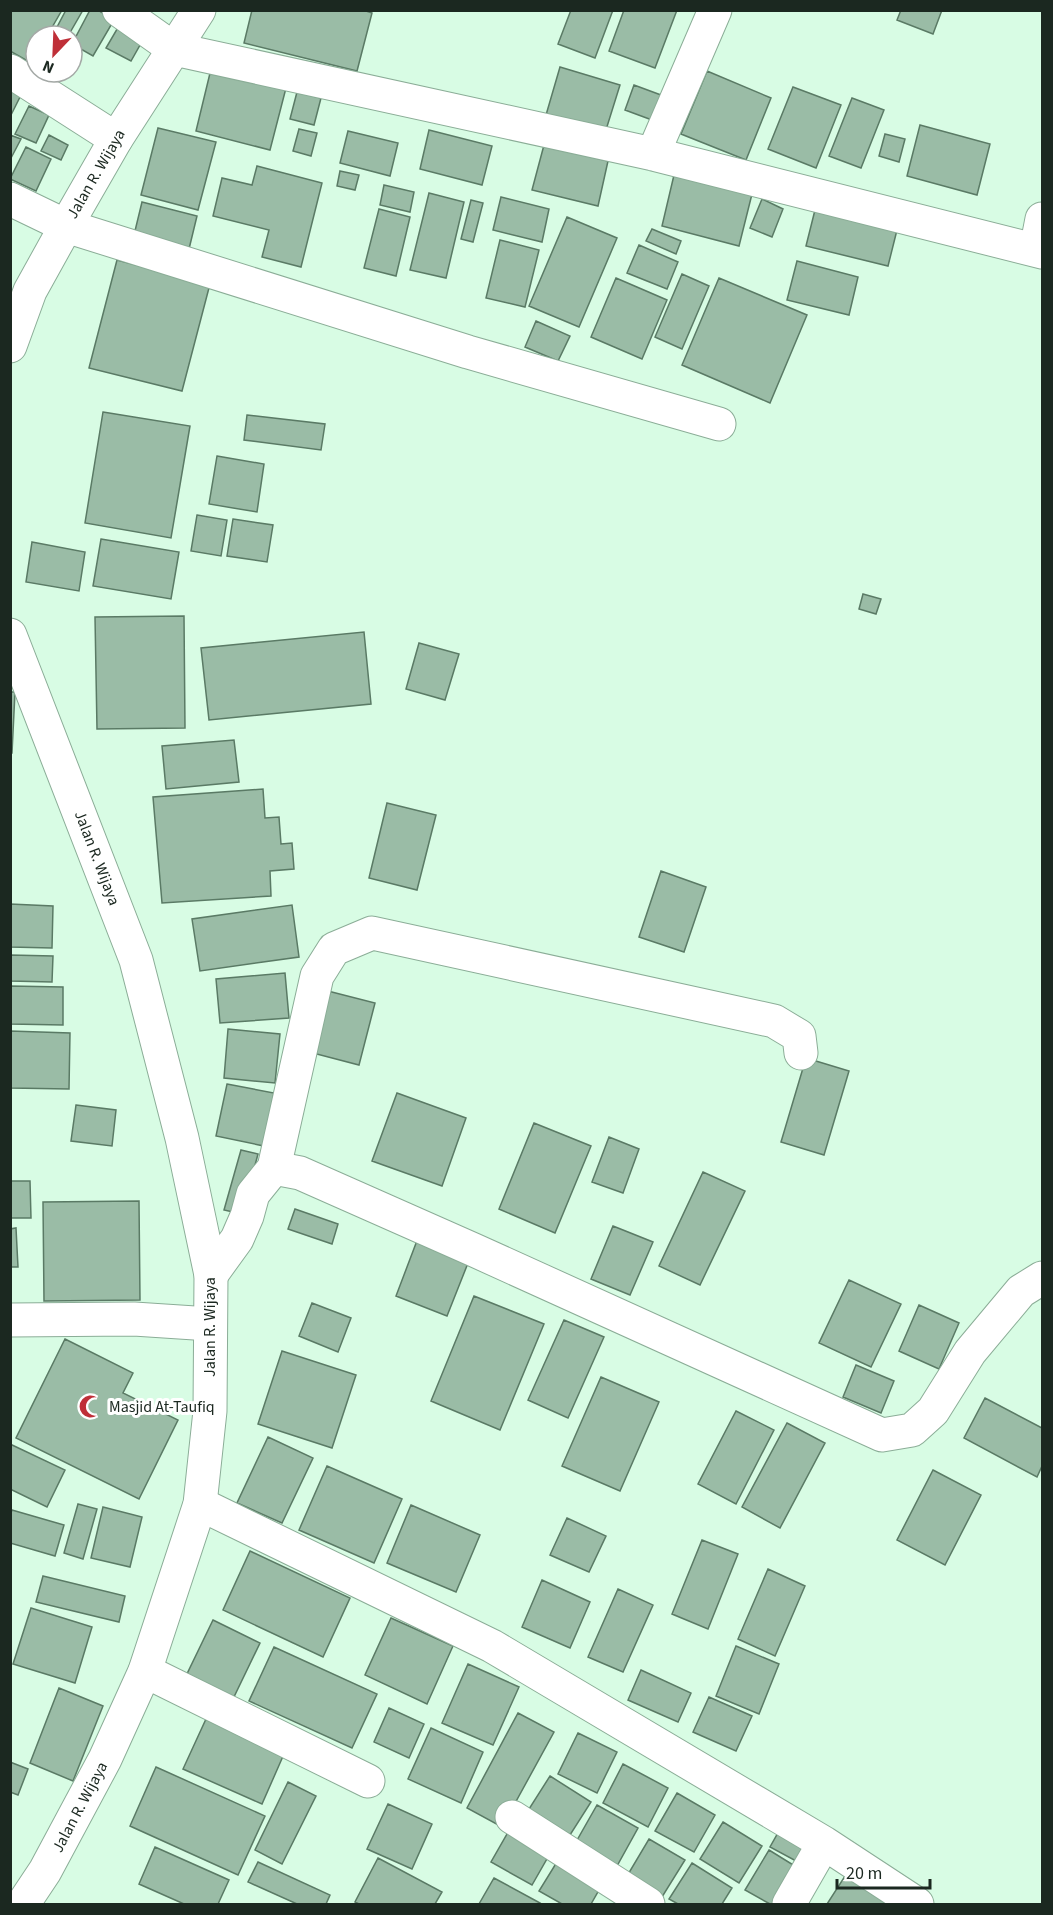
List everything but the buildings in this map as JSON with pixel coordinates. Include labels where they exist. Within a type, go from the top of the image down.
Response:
[{"type":"street","points":[[119,10],[174,49],[653,154],[1039,251],[1042,219]]},
{"type":"street","name":"Jalan R. Wijaya","points":[[10,346],[20,288],[66,226],[116,139],[199,10]]},
{"type":"street","points":[[653,154],[716,10]]},
{"type":"street","points":[[10,71],[116,139]]},
{"type":"street","points":[[10,198],[66,226],[468,352],[719,424]]},
{"type":"street","name":"Jalan R. Wijaya","points":[[10,635],[136,960],[182,1138],[212,1275],[210,1411],[200,1504],[145,1671],[105,1759],[45,1871],[23,1905]]},
{"type":"street","points":[[212,1275],[237,1239],[253,1194],[274,1168],[317,976],[334,949],[372,933],[774,1021],[799,1036],[801,1053]]},
{"type":"street","points":[[274,1168],[300,1173],[321,1182],[882,1435],[912,1430],[933,1412],[970,1352],[1021,1292],[1042,1278]]},
{"type":"street","points":[[10,1320],[134,1319],[210,1323]]},
{"type":"street","points":[[200,1504],[492,1646],[824,1843],[917,1905]]},
{"type":"street","points":[[145,1671],[368,1781]]},
{"type":"street","points":[[512,1817],[648,1905]]},
{"type":"street","points":[[789,1905],[824,1843]]},
{"type":"place","name":"Masjid At-Taufiq","points":[[91,1407]]}]
